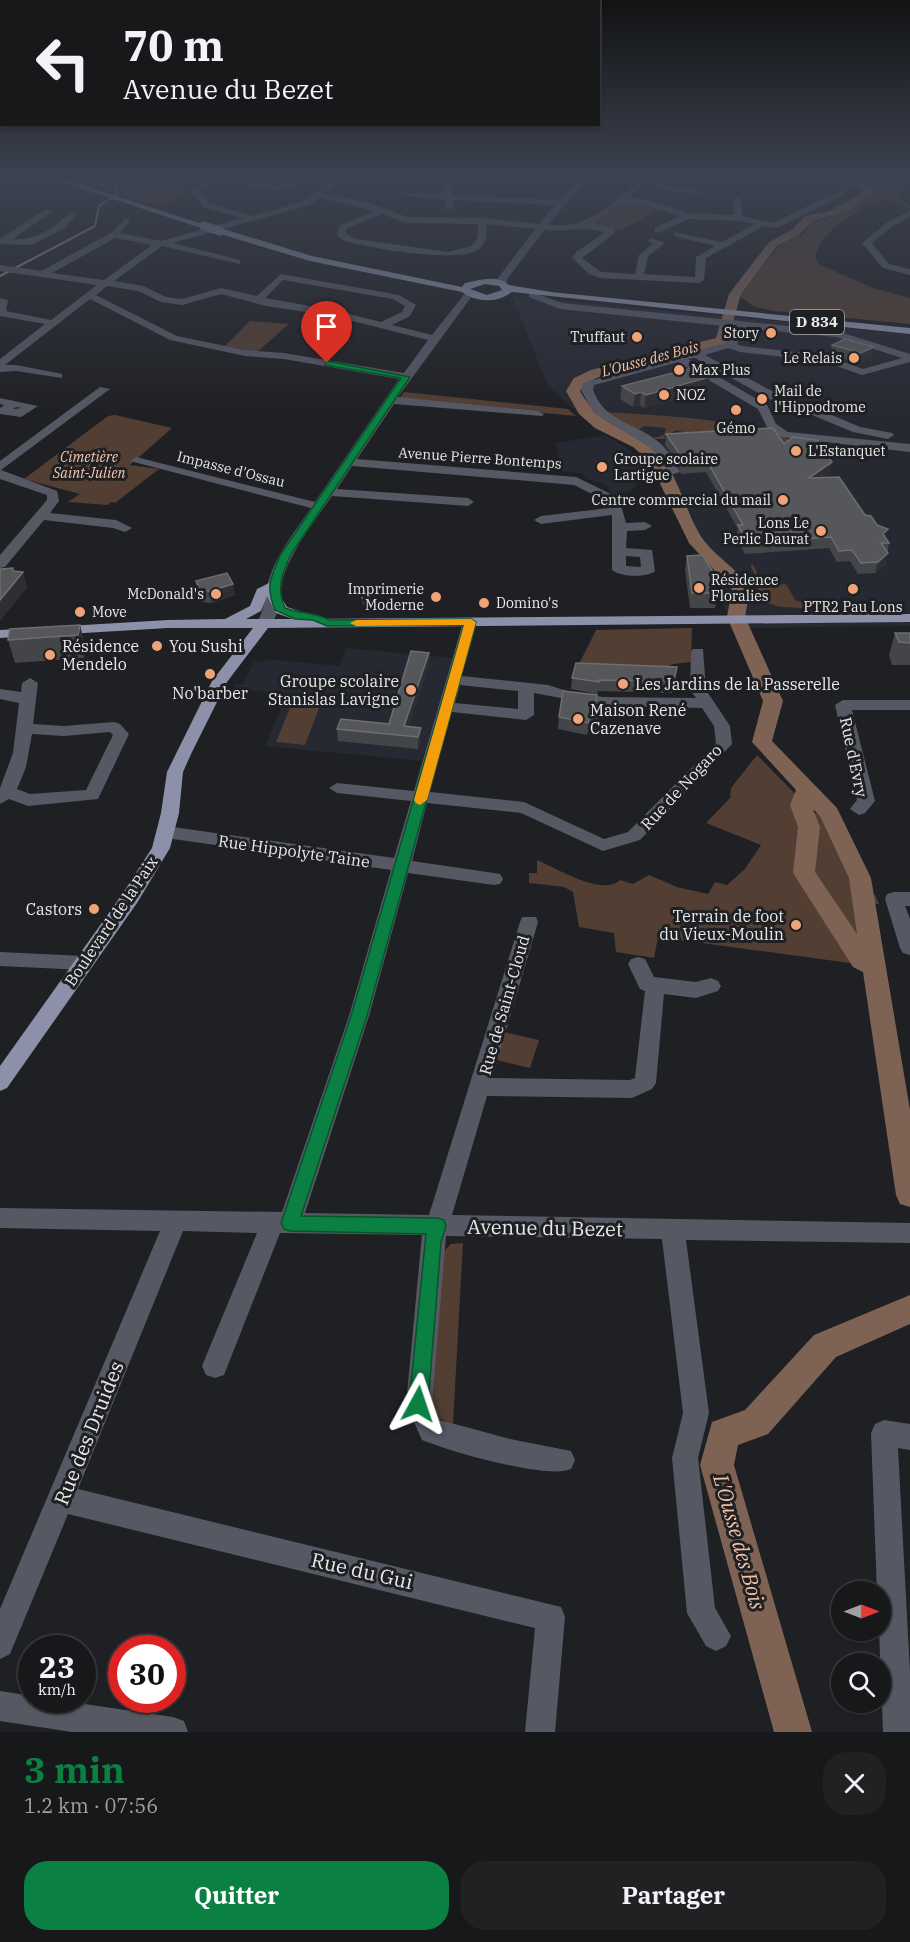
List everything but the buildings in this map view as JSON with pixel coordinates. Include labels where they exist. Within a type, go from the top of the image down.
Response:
[{"type":"main road","points":[[303,256],[469,289],[485,297],[504,289]]},
{"type":"main road","points":[[469,289],[485,281],[504,289]]},
{"type":"main road","name":"D 834","points":[[504,289],[532,295],[551,295]]},
{"type":"main road","name":"D 834","points":[[504,289],[731,319],[910,331]]},
{"type":"main road","points":[[221,624],[248,614],[256,608],[262,592],[274,588],[281,610],[299,617],[315,617],[327,623]]},
{"type":"main road","points":[[0,634],[128,625],[910,618]]},
{"type":"main road","name":"Boulevard de la Paix","points":[[0,1082],[130,898],[161,848],[166,832],[175,772],[184,752],[220,681],[263,624]]},
{"type":"street","points":[[42,274],[76,256]]},
{"type":"street","points":[[0,364],[141,256]]},
{"type":"street","points":[[217,256],[237,262]]},
{"type":"street","points":[[485,281],[494,277],[512,256]]},
{"type":"street","points":[[504,289],[503,278],[520,256]]},
{"type":"street","points":[[581,256],[578,258],[592,272],[600,275],[699,280],[701,257],[703,256]]},
{"type":"street","points":[[639,277],[644,256]]},
{"type":"street","points":[[878,256],[886,266],[910,272]]},
{"type":"street","points":[[9,269],[140,288],[164,300],[182,302],[221,291],[259,299],[266,303],[333,313],[433,338]]},
{"type":"street","points":[[259,299],[281,277],[396,297],[411,304],[406,314],[382,325]]},
{"type":"street","points":[[263,624],[269,616],[274,588],[286,554],[433,338],[452,317],[469,289]]},
{"type":"street","points":[[89,295],[174,338],[246,353],[284,356],[406,377]]},
{"type":"street","points":[[532,295],[560,306],[731,319],[846,336],[910,358]]},
{"type":"street","points":[[452,317],[474,301],[485,297]]},
{"type":"street","points":[[3,300],[1,313],[53,323]]},
{"type":"street","points":[[729,345],[733,342],[731,319]]},
{"type":"street","points":[[674,472],[664,454],[652,443],[611,423],[600,414],[589,400],[586,390],[590,383],[729,345],[749,350],[824,358],[862,372],[910,358]]},
{"type":"street","points":[[696,354],[790,406],[816,412],[854,429],[910,438]]},
{"type":"street","points":[[678,358],[763,407],[768,423],[775,431],[820,440],[910,448]]},
{"type":"street","points":[[0,369],[16,368],[58,376]]},
{"type":"street","points":[[0,467],[104,389]]},
{"type":"street","points":[[391,400],[538,414]]},
{"type":"street","points":[[0,401],[14,403]]},
{"type":"street","points":[[820,440],[831,432],[854,429]]},
{"type":"street","points":[[889,446],[887,442],[890,439],[910,438]]},
{"type":"street","name":"Impasse d'Ossau","points":[[136,461],[318,506]]},
{"type":"street","name":"Avenue Pierre Bontemps","points":[[349,462],[576,481],[598,489],[612,501],[622,527],[619,552]]},
{"type":"street","points":[[0,475],[46,489],[53,494],[53,501],[1,562]]},
{"type":"street","points":[[328,492],[468,502]]},
{"type":"street","points":[[541,520],[617,512]]},
{"type":"street","points":[[41,516],[116,524],[125,528]]},
{"type":"street","points":[[622,527],[645,526]]},
{"type":"street","points":[[214,1366],[281,1223],[359,1016],[471,622]]},
{"type":"street","name":"Rue de Nogaro","points":[[337,788],[524,808],[603,845],[634,836],[724,744],[722,726],[698,690],[698,651]]},
{"type":"street","points":[[454,680],[526,688],[583,699],[707,703]]},
{"type":"street","points":[[25,728],[64,730],[114,727],[121,734],[92,795],[28,800],[4,795],[15,778],[25,728],[30,683]]},
{"type":"street","points":[[446,707],[526,715],[526,688]]},
{"type":"street","points":[[0,694],[14,695],[27,701]]},
{"type":"street","name":"Rue d'Evry","points":[[860,809],[866,801],[843,705],[910,705]]},
{"type":"street","name":"Rue Hippolyte Taine","points":[[166,832],[494,879]]},
{"type":"street","points":[[902,899],[910,948]]},
{"type":"street","name":"Rue de Saint-Cloud","points":[[529,922],[432,1242],[418,1404],[431,1431],[510,1452],[562,1460]]},
{"type":"street","points":[[0,958],[84,963]]},
{"type":"street","points":[[638,964],[647,984],[696,990],[711,986]]},
{"type":"street","name":"Rue de Saint-Cloud","points":[[480,1087],[632,1089],[645,1083],[655,985]]},
{"type":"street","name":"Avenue du Bezet","points":[[0,1218],[906,1233]]},
{"type":"street","name":"Rue des Druides","points":[[0,1644],[176,1221]]},
{"type":"street","points":[[672,1230],[696,1413],[685,1458],[701,1613],[716,1635]]},
{"type":"street","points":[[898,1732],[884,1433],[910,1437]]},
{"type":"street","name":"Rue du Gui","points":[[61,1499],[551,1617],[540,1732]]},
{"type":"street","points":[[0,1706],[173,1732]]},
{"type":"shaded area","points":[[512,296],[910,334],[910,626],[735,628],[648,456],[579,414],[548,386]]},
{"type":"shaded area","name":"Groupe scolaire Lartigue","points":[[606,435],[641,458],[648,472],[631,491],[613,495],[606,485],[589,480],[582,473],[560,471],[556,443]]},
{"type":"shaded area","points":[[346,648],[452,658],[423,761],[265,746],[287,694],[233,688],[235,684],[243,685],[254,661],[264,662],[266,659],[339,666]]},
{"type":"green space","points":[[771,256],[815,256],[820,265],[873,288],[910,298],[910,324],[774,311],[755,307],[738,295]]},
{"type":"green space","points":[[250,321],[289,324],[257,352],[225,346]]},
{"type":"green space","points":[[404,392],[568,409],[576,416],[399,399]]},
{"type":"green space","points":[[604,412],[737,424],[784,436],[795,445],[686,435],[687,433],[676,430],[664,437],[665,439],[650,439],[664,435],[666,428],[645,426],[636,431]]},
{"type":"green space","name":"Cimetière Saint-Julien","points":[[115,415],[172,428],[130,465],[159,469],[115,503],[111,502],[108,505],[68,502],[80,494],[24,479],[108,416]]},
{"type":"green space","points":[[750,565],[753,565],[764,586],[786,584],[796,601],[829,605],[831,609],[780,607],[759,600],[758,581]]},
{"type":"green space","points":[[692,628],[691,662],[673,664],[662,669],[578,666],[596,630]]},
{"type":"green space","points":[[292,703],[320,706],[305,745],[276,742]]},
{"type":"green space","points":[[757,755],[814,813],[827,814],[865,892],[875,895],[879,904],[869,904],[879,967],[658,937],[654,958],[616,952],[614,933],[579,927],[573,892],[564,887],[529,883],[529,873],[537,873],[537,860],[579,879],[603,885],[620,880],[633,884],[649,875],[677,887],[708,894],[715,882],[727,885],[745,869],[761,845],[706,823],[730,798],[731,788]]},
{"type":"green space","points":[[504,1032],[539,1040],[530,1068],[496,1060]]},
{"type":"green space","points":[[463,1243],[453,1424],[430,1415],[441,1254],[451,1244]]},
{"type":"waterway","points":[[0,276],[38,256]]},
{"type":"waterway","name":"L'Ousse des Bois","points":[[764,256],[735,294],[722,340],[596,373],[579,381],[573,391],[584,411],[600,425],[638,444],[655,459],[697,543],[741,588],[736,617],[773,701],[762,742],[829,813],[860,878],[910,1195]]},
{"type":"waterway","name":"L'Ousse des Bois","points":[[806,791],[801,805],[809,827],[804,873],[862,961],[874,967]]},
{"type":"waterway","name":"L'Ousse des Bois","points":[[793,1732],[717,1465],[724,1434],[756,1422],[825,1346],[910,1309]]},
{"type":"slow traffic","points":[[356,623],[471,622],[420,800]]},
{"type":"place","name":"Story","points":[[771,333]]},
{"type":"place","name":"Truffaut","points":[[637,337]]},
{"type":"place","name":"Le Relais","points":[[854,358]]},
{"type":"place","name":"Max Plus","points":[[679,370]]},
{"type":"place","name":"NOZ","points":[[664,395]]},
{"type":"place","name":"Mail de l'Hippodrome","points":[[762,399]]},
{"type":"place","name":"Gémo","points":[[736,410]]},
{"type":"place","name":"L'Estanquet","points":[[796,451]]},
{"type":"place","name":"Groupe scolaire Lartigue","points":[[602,467]]},
{"type":"place","name":"Centre commercial du mail","points":[[783,500]]},
{"type":"place","name":"Lons Le Perlic Daurat","points":[[821,531]]},
{"type":"place","name":"Résidence Floralies","points":[[699,588]]},
{"type":"place","name":"PTR2 Pau Lons","points":[[853,589]]},
{"type":"place","name":"McDonald's","points":[[216,594]]},
{"type":"place","name":"Imprimerie Moderne","points":[[436,597]]},
{"type":"place","name":"Domino's","points":[[484,603]]},
{"type":"place","name":"Move","points":[[80,612]]},
{"type":"place","name":"You Sushi","points":[[157,646]]},
{"type":"place","name":"Résidence Mendelo","points":[[50,655]]},
{"type":"place","name":"No'barber","points":[[210,674]]},
{"type":"place","name":"Les Jardins de la Passerelle","points":[[623,684]]},
{"type":"place","name":"Groupe scolaire Stanislas Lavigne","points":[[411,690]]},
{"type":"place","name":"Maison René Cazenave","points":[[578,719]]},
{"type":"place","name":"Castors","points":[[94,909]]},
{"type":"place","name":"Terrain de foot du Vieux-Moulin","points":[[796,925]]},
{"type":"route","points":[[327,363],[406,377],[286,554],[276,577],[273,593],[281,610],[299,617],[315,617],[327,623],[471,622],[359,1016],[290,1223],[438,1226],[432,1242],[418,1404]]}]
